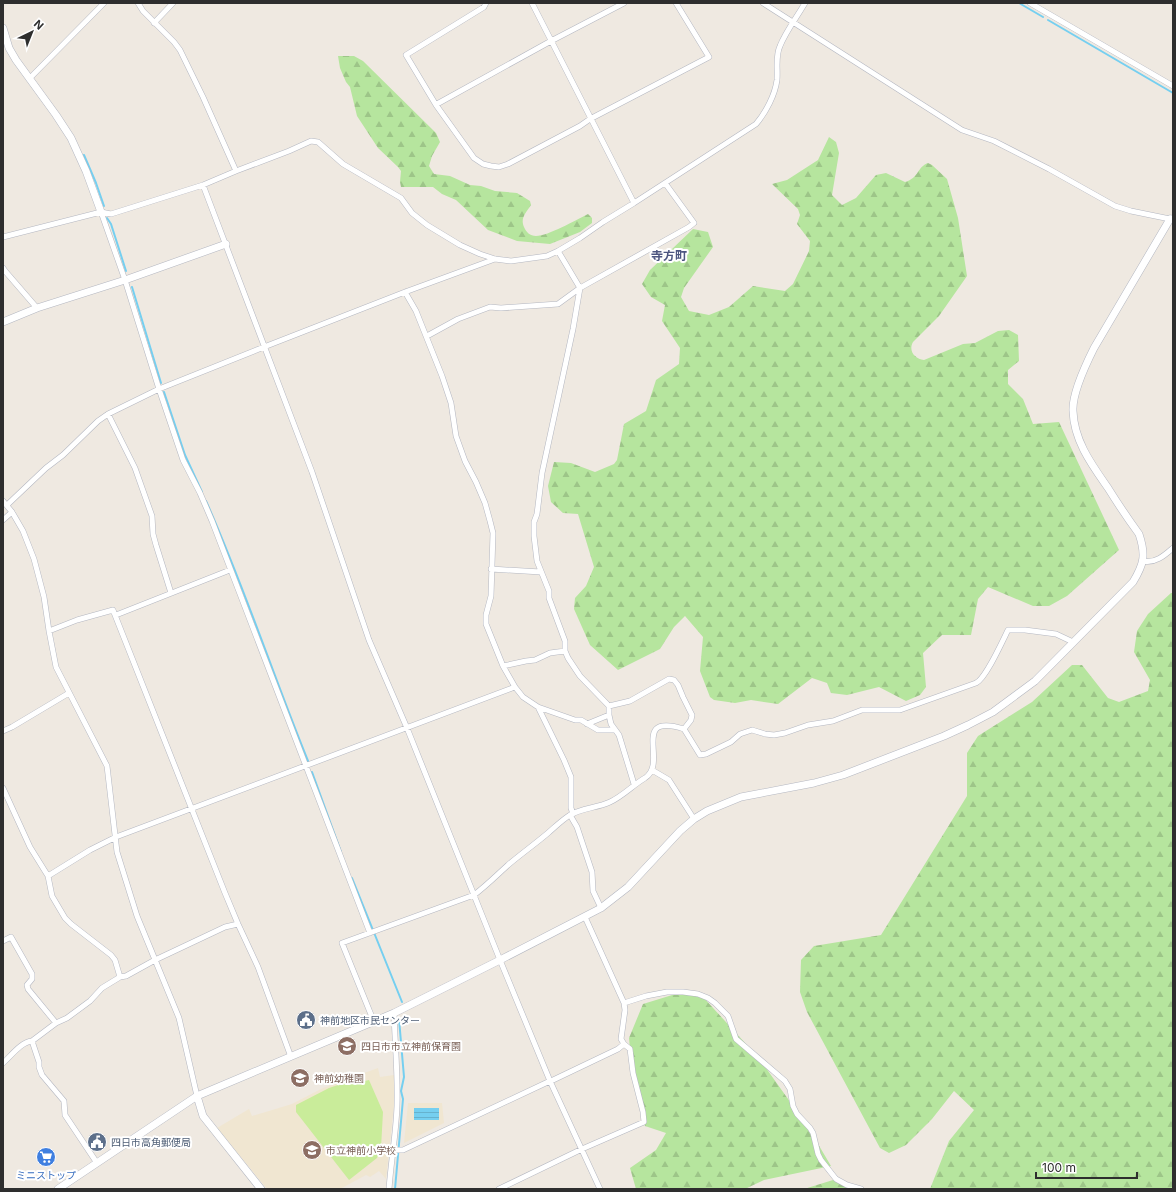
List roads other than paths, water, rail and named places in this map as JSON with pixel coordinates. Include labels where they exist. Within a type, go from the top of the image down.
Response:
[{"type":"street","points":[[29,79],[104,3]]},
{"type":"street","points":[[138,3],[143,11],[180,50],[236,171]]},
{"type":"street","points":[[154,23],[173,3]]},
{"type":"street","points":[[486,3],[484,7],[406,55],[474,158],[483,164],[499,167],[508,164],[580,126],[590,119],[710,57],[676,3]]},
{"type":"street","points":[[532,3],[634,203]]},
{"type":"street","points":[[437,104],[551,41],[624,3]]},
{"type":"street","points":[[58,1189],[197,1096],[394,1013],[601,908],[628,887],[680,831],[694,819],[707,811],[741,797],[814,783],[843,775],[914,749],[968,726],[994,712],[1035,681],[1133,582],[1140,572],[1143,561],[1143,546],[1139,534],[1086,457],[1076,432],[1073,406],[1084,368],[1172,217],[1131,211],[1116,206],[994,141],[962,130],[764,3]]},
{"type":"street","points":[[3,237],[101,212],[111,214],[203,185],[311,142],[318,142],[343,164],[401,198],[412,213],[427,225],[480,254],[511,261],[547,256],[580,238],[756,124],[762,117],[773,96],[777,80],[776,59],[780,46],[805,3]]},
{"type":"street","points":[[1030,3],[1173,86]]},
{"type":"street","points":[[3,28],[9,48],[71,138],[86,171],[124,280],[183,460],[212,521],[370,933]]},
{"type":"street","points":[[427,336],[458,319],[490,307],[501,308],[558,304],[580,288],[689,227],[694,223],[665,183]]},
{"type":"street","points":[[203,185],[312,472],[369,640],[407,728],[550,1081],[600,1189]]},
{"type":"street","points":[[3,322],[37,308],[124,280],[226,244]]},
{"type":"street","points":[[558,251],[580,288],[573,329],[542,473],[537,514],[534,522],[537,561],[549,590],[550,598],[565,641],[565,651],[568,658],[580,676],[609,706],[611,724],[619,735],[634,784]]},
{"type":"street","points":[[261,1189],[203,1116],[179,1018],[137,916],[117,852],[107,766],[56,667],[44,597],[34,559],[23,531],[5,503],[63,455],[98,421],[108,414],[159,389],[495,258]]},
{"type":"street","points":[[3,268],[37,308]]},
{"type":"street","points":[[405,292],[416,311],[442,376],[451,403],[456,436],[476,482],[490,521],[493,533],[491,596],[486,615],[486,624],[503,666],[515,687],[523,696],[538,707],[575,720],[581,720],[598,730],[615,730]]},
{"type":"street","points":[[108,414],[135,468],[152,516],[156,545],[171,593]]},
{"type":"street","points":[[3,520],[12,512]]},
{"type":"street","points":[[1143,561],[1148,562],[1160,558],[1173,548]]},
{"type":"street","points":[[492,569],[541,572]]},
{"type":"street","points":[[116,615],[230,570]]},
{"type":"street","points":[[49,631],[77,620],[113,610],[116,615],[191,810],[238,924],[258,967],[291,1057]]},
{"type":"street","points":[[374,1022],[342,942],[474,895],[483,889],[507,866],[571,815],[608,803],[620,797],[634,784],[648,776],[652,770],[654,732],[657,728],[671,726],[684,729],[700,755],[706,754],[731,742],[740,734],[752,730],[774,734],[785,733],[808,725],[833,721],[862,710],[900,710],[976,683],[980,681],[989,667],[1008,630],[1026,630],[1056,634],[1073,642]]},
{"type":"street","points":[[503,666],[535,660],[550,653],[565,651]]},
{"type":"street","points":[[609,706],[630,701],[669,679],[674,680],[678,685],[692,715],[692,720],[684,729]]},
{"type":"street","points":[[48,876],[90,850],[116,837],[515,687]]},
{"type":"street","points":[[3,730],[12,727],[69,693]]},
{"type":"street","points":[[538,707],[571,777],[571,815],[577,827],[592,872],[593,891],[601,908]]},
{"type":"street","points":[[587,724],[609,715]]},
{"type":"street","points":[[652,770],[669,780],[694,819]]},
{"type":"street","points":[[3,788],[30,847],[48,876],[52,896],[65,918],[111,955],[115,960],[120,977]]},
{"type":"street","points":[[499,1189],[582,1149],[644,1122],[633,1072],[630,1049],[621,1039],[625,1010],[624,1003],[585,917]]},
{"type":"street","points":[[3,1063],[22,1045],[32,1041],[56,1023],[67,1018],[90,1001],[102,988],[120,977],[126,976],[155,960],[225,927],[238,924]]},
{"type":"street","points":[[3,941],[11,938],[32,974],[32,979],[27,985],[28,989],[56,1023]]},
{"type":"street","points":[[624,1003],[646,996],[667,992],[698,994],[715,1003],[728,1016],[736,1039],[785,1081],[790,1089],[793,1106],[797,1114],[810,1128],[813,1134],[821,1160],[836,1179],[847,1186],[861,1189]]},
{"type":"street","points":[[389,1189],[394,1150],[398,1082],[394,1013]]},
{"type":"street","points":[[32,1041],[40,1062],[39,1067],[42,1075],[64,1101],[65,1115],[97,1163]]},
{"type":"street","points":[[394,1150],[403,1150],[618,1049],[624,1044]]},
{"type":"water","points":[[414,1108],[439,1108],[439,1120],[414,1120]]},
{"type":"waterway","points":[[1019,3],[1043,17]]},
{"type":"waterway","points":[[1048,20],[1173,93]]},
{"type":"waterway","points":[[84,155],[104,206]]},
{"type":"waterway","points":[[107,218],[111,224],[126,271]]},
{"type":"waterway","points":[[132,287],[161,383]]},
{"type":"waterway","points":[[164,392],[185,455],[202,492]]},
{"type":"waterway","points":[[206,501],[246,598],[308,761]]},
{"type":"waterway","points":[[312,772],[341,852]]},
{"type":"waterway","points":[[352,878],[402,1002]]},
{"type":"waterway","points":[[395,1189],[403,1099],[401,1091],[404,1077],[399,1019]]},
{"type":"place","name":"神前地区市民センター","points":[[306,1020]]},
{"type":"place","name":"四日市市立神前保育園","points":[[347,1046]]},
{"type":"place","name":"神前幼稚園","points":[[300,1078]]},
{"type":"place","name":"四日市高角郵便局","points":[[97,1142]]},
{"type":"place","name":"市立神前小学校","points":[[312,1150]]},
{"type":"place","name":"ミニストップ","points":[[46,1157]]},
{"type":"district","name":"寺方町","points":[[669,255]]}]
